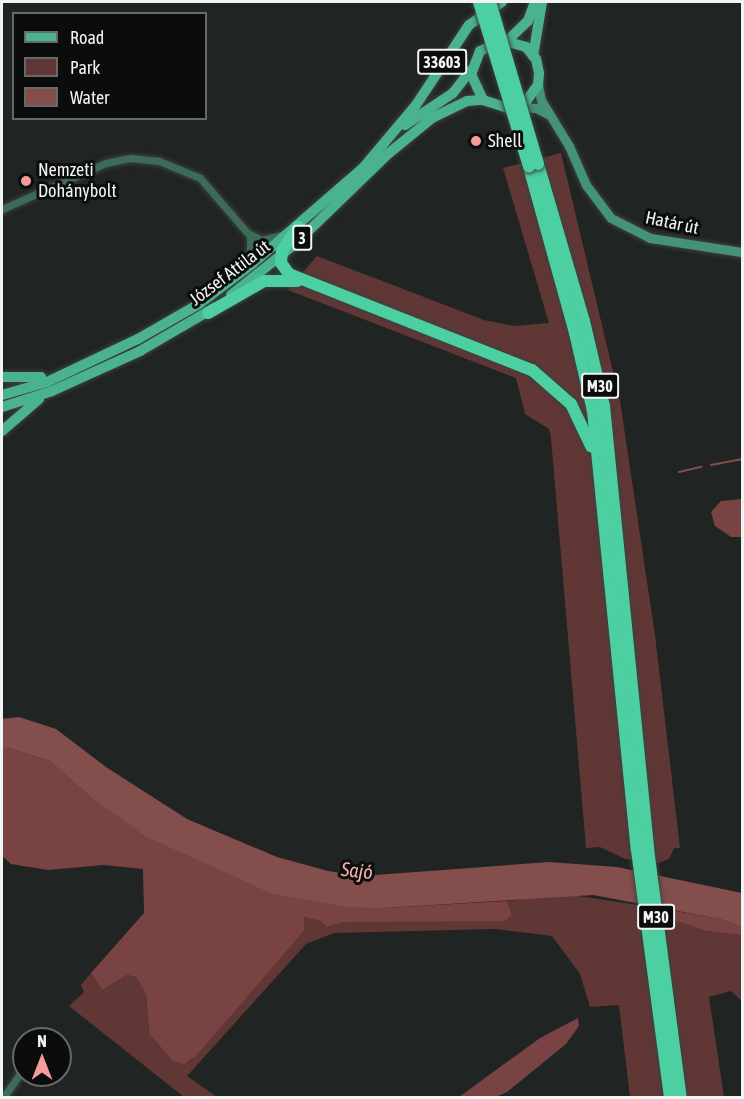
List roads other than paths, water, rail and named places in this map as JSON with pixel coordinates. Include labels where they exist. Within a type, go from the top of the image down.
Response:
[{"type":"highway","name":"M30","points":[[479,2],[579,300],[604,406],[642,850]]},
{"type":"highway","name":"M30","points":[[490,2],[585,372],[604,496],[670,1098]]},
{"type":"highway","points":[[298,226],[284,245],[281,256],[285,271],[307,282],[518,363],[543,377],[571,404],[584,425],[604,496]]},
{"type":"highway","points":[[203,309],[264,281],[307,282]]},
{"type":"highway","name":"M30","points":[[658,984],[681,1098]]},
{"type":"main road","name":"33603","points":[[395,133],[469,25],[502,2]]},
{"type":"main road","name":"3","points":[[395,133],[453,93],[484,48],[507,41],[528,21],[536,2]]},
{"type":"main road","points":[[533,56],[542,2]]},
{"type":"main road","points":[[507,41],[522,45],[533,56],[539,69],[538,85],[527,100],[513,107]]},
{"type":"main road","points":[[472,68],[473,86],[483,100]]},
{"type":"main road","name":"Határ út","points":[[538,85],[548,114],[603,210],[628,229],[664,240],[742,252]]},
{"type":"main road","name":"3","points":[[483,100],[498,107],[513,107]]},
{"type":"main road","name":"József Attila út","points":[[3,398],[52,391],[140,351],[281,256],[389,153],[443,112],[467,101],[483,100]]},
{"type":"main road","points":[[513,107],[536,108],[548,114]]},
{"type":"main road","name":"József Attila út","points":[[3,398],[84,365],[203,309],[328,200],[395,133]]},
{"type":"main road","points":[[2,377],[31,379],[84,365]]},
{"type":"main road","points":[[2,429],[52,391]]},
{"type":"main road","points":[[2,429],[3,398]]},
{"type":"street","points":[[2,209],[106,163],[145,158],[175,165],[200,178],[248,232],[262,240],[275,238],[328,200]]},
{"type":"street","points":[[203,309],[246,260],[252,246],[248,232]]},
{"type":"street","points":[[3,1098],[12,1085]]},
{"type":"water","points":[[19,717],[56,729],[106,767],[187,819],[277,857],[328,871],[362,876],[549,862],[617,867],[742,893],[742,927],[720,919],[593,895],[383,908],[347,907],[273,894],[145,836],[87,794],[50,761],[9,748],[2,751],[2,719]]},
{"type":"waterway","points":[[711,465],[742,459]]},
{"type":"waterway","points":[[679,472],[701,467]]},
{"type":"place","name":"Shell","points":[[476,141]]},
{"type":"place","name":"Nemzeti Dohánybolt","points":[[26,181]]},
{"type":"water label","name":"Sajó","points":[[357,870]]}]
